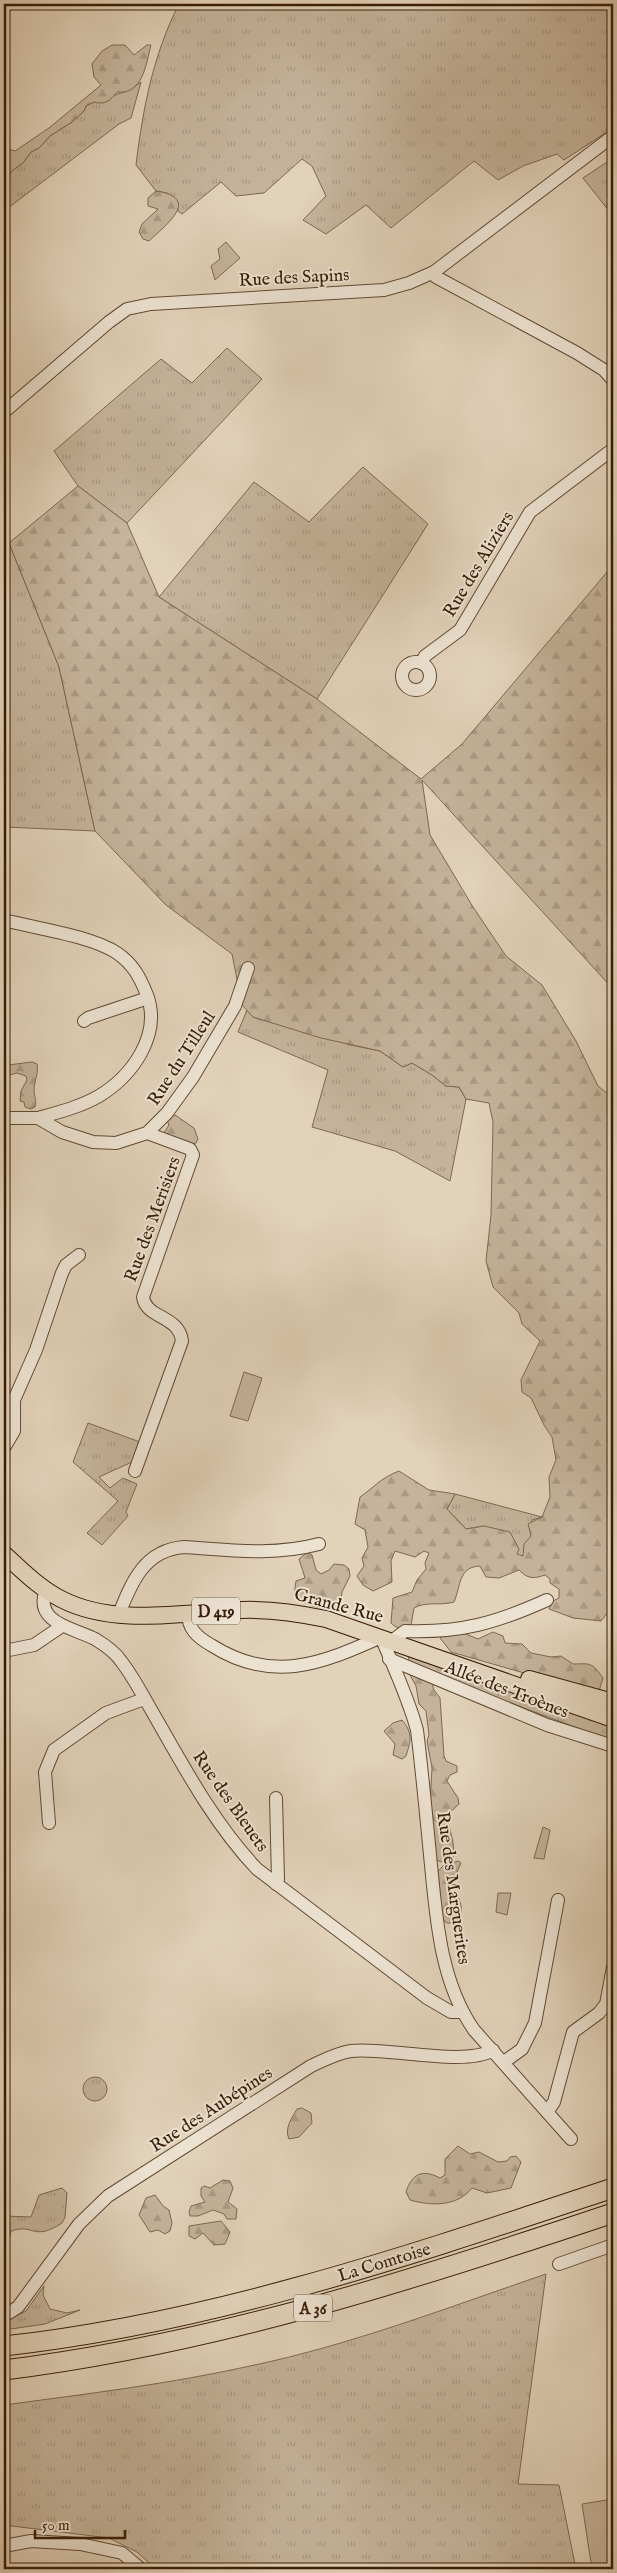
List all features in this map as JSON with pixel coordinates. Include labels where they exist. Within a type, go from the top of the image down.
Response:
[{"type":"highway","points":[[545,2211],[613,2177]]},
{"type":"highway","name":"La Comtoise","points":[[4,2346],[108,2331],[231,2305],[357,2270],[613,2188]]},
{"type":"highway","name":"La Comtoise","points":[[4,2370],[130,2351],[281,2317],[422,2276],[613,2213]]},
{"type":"main road","name":"Grande Rue","points":[[4,1554],[46,1590],[76,1606],[119,1614],[244,1610],[288,1611],[326,1618],[440,1657],[498,1674]]},
{"type":"main road","name":"D 419","points":[[498,1674],[613,1702]]},
{"type":"main road","name":"D 419","points":[[498,1674],[613,1719]]},
{"type":"street","name":"Rue des Sapins","points":[[4,412],[108,322],[127,309],[151,304],[266,295],[384,290],[409,283],[434,272],[613,136]]},
{"type":"street","points":[[434,272],[436,277],[577,353],[604,370],[613,380]]},
{"type":"street","name":"Rue des Aliziers","points":[[421,663],[460,630],[530,512],[613,449]]},
{"type":"street","points":[[4,920],[97,944],[115,951],[139,974],[148,998],[151,1023],[140,1055],[122,1078],[98,1097],[38,1118],[4,1118]]},
{"type":"street","name":"Rue du Tilleul","points":[[38,1118],[62,1132],[93,1142],[116,1143],[148,1133],[167,1113],[193,1078],[235,1006],[248,968]]},
{"type":"street","points":[[84,1022],[88,1018],[148,998]]},
{"type":"street","name":"Rue des Merisiers","points":[[135,1471],[182,1341],[179,1329],[165,1317],[148,1309],[144,1304],[143,1297],[193,1155],[190,1149],[148,1133]]},
{"type":"street","points":[[4,1448],[14,1431],[14,1400],[36,1350],[62,1273],[66,1265],[79,1255]]},
{"type":"street","points":[[119,1614],[124,1598],[137,1576],[156,1554],[170,1548],[184,1547],[267,1553],[297,1550],[319,1544]]},
{"type":"street","name":"Rue des Bleuets","points":[[46,1590],[43,1598],[44,1610],[62,1626],[94,1639],[118,1656],[184,1767],[236,1845],[257,1869],[330,1922],[426,1998],[450,2012],[462,2012]]},
{"type":"street","points":[[188,1613],[190,1627],[202,1640],[231,1657],[264,1667],[276,1668],[311,1663],[349,1653],[404,1631],[440,1632],[491,1623],[547,1600]]},
{"type":"street","points":[[4,1651],[34,1645],[62,1626]]},
{"type":"street","name":"Rue des Marguerites","points":[[387,1639],[389,1659],[408,1700],[417,1730],[439,1932],[454,1993],[462,2012],[474,2030],[571,2139]]},
{"type":"street","name":"Allée des Troènes","points":[[389,1659],[547,1725],[613,1746]]},
{"type":"street","points":[[48,1823],[46,1772],[54,1750],[106,1713],[144,1699]]},
{"type":"street","points":[[276,1798],[278,1880],[276,1884]]},
{"type":"street","points":[[504,2062],[522,2049],[535,2023],[558,1900]]},
{"type":"street","points":[[547,2112],[554,2102],[573,2032],[599,2013],[606,2004],[613,1967]]},
{"type":"street","name":"Rue des Aubépines","points":[[4,2316],[18,2306],[79,2224],[108,2196],[312,2066],[350,2051],[388,2051],[477,2057],[493,2050]]},
{"type":"street","points":[[559,2264],[613,2245]]},
{"type":"street","points":[[4,2546],[31,2541],[80,2544],[122,2553],[141,2569]]},
{"type":"green space","points":[[179,4],[613,4],[613,128],[564,160],[557,154],[523,166],[498,180],[474,161],[391,228],[366,205],[326,234],[303,220],[326,196],[312,166],[302,159],[264,193],[236,196],[221,182],[182,214],[178,211],[178,202],[167,193],[156,191],[136,165],[150,82],[162,43]]},
{"type":"green space","points":[[112,45],[125,45],[134,55],[147,45],[151,45],[145,69],[138,83],[133,89],[126,92],[117,92],[107,102],[94,102],[86,106],[84,111],[72,122],[50,136],[39,148],[31,152],[23,163],[4,180],[4,148],[15,151],[49,128],[101,85],[94,77],[92,64],[102,51]]},
{"type":"green space","points":[[141,82],[131,118],[119,124],[4,211],[4,180],[23,163],[31,152],[39,148],[50,136],[72,122],[84,111],[86,106],[129,90]]},
{"type":"green space","points":[[613,158],[613,216],[583,178]]},
{"type":"green space","points":[[156,191],[170,195],[177,200],[178,206],[171,220],[149,241],[143,239],[139,232],[142,224],[158,209],[148,206],[148,198]]},
{"type":"green space","points":[[226,242],[240,258],[215,280],[211,266],[220,259],[218,249]]},
{"type":"green space","points":[[227,348],[262,379],[127,523],[78,486],[54,451],[161,359],[192,383]]},
{"type":"green space","points":[[363,467],[428,524],[317,699],[159,597],[254,482],[309,522]]},
{"type":"green space","points":[[78,486],[127,523],[159,597],[317,699],[421,779],[462,744],[613,565],[613,989],[422,780],[430,835],[473,907],[506,956],[542,985],[576,1041],[598,1086],[613,1098],[613,1606],[601,1621],[573,1618],[549,1609],[553,1601],[559,1598],[559,1589],[550,1583],[550,1579],[545,1575],[531,1577],[519,1570],[499,1578],[486,1577],[480,1566],[468,1570],[461,1578],[454,1602],[423,1605],[414,1608],[411,1625],[398,1628],[391,1623],[393,1598],[412,1592],[417,1580],[426,1569],[425,1563],[429,1553],[424,1551],[415,1557],[395,1551],[391,1561],[392,1582],[373,1591],[363,1585],[357,1576],[364,1566],[362,1558],[368,1547],[365,1530],[355,1524],[360,1497],[382,1480],[399,1471],[429,1490],[455,1494],[447,1509],[466,1529],[484,1526],[510,1532],[519,1549],[517,1554],[523,1556],[524,1544],[531,1536],[528,1524],[542,1517],[550,1497],[549,1477],[556,1460],[552,1437],[531,1398],[522,1392],[521,1380],[540,1341],[522,1324],[519,1313],[493,1287],[486,1261],[491,1215],[493,1122],[489,1103],[466,1099],[459,1087],[446,1086],[412,1063],[403,1067],[380,1051],[321,1038],[253,1017],[242,1005],[232,954],[166,905],[95,831],[59,667],[9,543]]},
{"type":"green space","points":[[4,539],[9,543],[59,667],[95,831],[4,827]]},
{"type":"green space","points":[[247,1010],[253,1017],[351,1045],[380,1051],[403,1067],[412,1063],[446,1086],[459,1087],[466,1099],[450,1181],[395,1151],[312,1127],[328,1070],[238,1032]]},
{"type":"green space","points":[[32,1062],[37,1064],[37,1074],[34,1090],[36,1105],[31,1109],[25,1107],[24,1102],[20,1101],[21,1091],[27,1080],[26,1076],[17,1073],[9,1075],[5,1070],[8,1065]]},
{"type":"green space","points":[[175,1115],[194,1128],[198,1139],[196,1143],[193,1144],[167,1136],[164,1133],[169,1125],[167,1120]]},
{"type":"green space","points":[[244,1372],[262,1378],[248,1421],[230,1416]]},
{"type":"green space","points":[[88,1423],[140,1442],[132,1462],[99,1477],[110,1488],[123,1478],[137,1484],[126,1512],[128,1516],[102,1545],[87,1533],[118,1501],[73,1462]]},
{"type":"green space","points":[[455,1494],[542,1517],[532,1520],[531,1537],[523,1556],[517,1555],[484,1526],[466,1529],[447,1509]]},
{"type":"green space","points":[[308,1552],[312,1555],[316,1570],[321,1574],[329,1570],[334,1564],[344,1565],[349,1569],[350,1576],[342,1592],[340,1610],[315,1607],[294,1595],[296,1581],[305,1578],[299,1559]]},
{"type":"green space","points":[[461,1632],[478,1639],[493,1632],[503,1636],[505,1643],[522,1644],[531,1653],[551,1657],[561,1656],[573,1664],[593,1666],[603,1678],[599,1691],[583,1690],[451,1652],[440,1638],[442,1634]]},
{"type":"green space","points":[[409,1656],[613,1725],[613,1741],[429,1673],[408,1662]]},
{"type":"green space","points":[[409,1673],[432,1683],[434,1690],[440,1698],[444,1756],[446,1761],[457,1766],[457,1772],[450,1775],[447,1781],[458,1798],[459,1804],[446,1816],[454,1852],[453,1857],[441,1862],[435,1859],[430,1803],[432,1768],[427,1741],[429,1735],[426,1711],[419,1704],[416,1686]]},
{"type":"green space","points":[[402,1720],[408,1729],[410,1737],[406,1756],[402,1759],[393,1755],[395,1744],[384,1731],[393,1723]]},
{"type":"green space","points":[[543,1827],[550,1830],[544,1859],[534,1858]]},
{"type":"green space","points":[[458,1861],[461,1863],[454,1882],[461,1912],[453,1923],[447,1923],[442,1919],[438,1871],[444,1865]]},
{"type":"green space","points":[[498,1893],[511,1893],[507,1915],[496,1912]]},
{"type":"green space","points":[[95,2077],[104,2080],[107,2089],[104,2098],[95,2101],[86,2098],[83,2089],[86,2080]]},
{"type":"green space","points":[[302,2108],[311,2113],[312,2123],[299,2137],[289,2139],[287,2131],[289,2123],[297,2109]]},
{"type":"green space","points":[[458,2146],[470,2154],[479,2152],[498,2162],[507,2161],[510,2157],[516,2156],[521,2162],[511,2188],[487,2193],[472,2188],[459,2199],[435,2204],[410,2200],[406,2192],[411,2181],[423,2173],[440,2178],[445,2175],[445,2159]]},
{"type":"green space","points":[[223,2180],[230,2181],[233,2188],[228,2202],[237,2209],[236,2219],[227,2219],[224,2214],[213,2210],[198,2216],[190,2216],[191,2206],[205,2202],[201,2196],[201,2188],[204,2186],[210,2188]]},
{"type":"green space","points":[[62,2188],[67,2193],[65,2217],[62,2223],[39,2232],[25,2229],[11,2231],[9,2239],[4,2238],[4,2216],[31,2217],[39,2195]]},
{"type":"green space","points":[[155,2195],[163,2206],[169,2210],[172,2223],[170,2231],[165,2234],[158,2230],[150,2232],[139,2215],[146,2198]]},
{"type":"green space","points":[[221,2221],[230,2232],[225,2244],[214,2245],[203,2233],[195,2239],[189,2236],[189,2226]]},
{"type":"green space","points":[[546,2274],[518,2484],[559,2485],[576,2569],[156,2569],[137,2552],[109,2538],[4,2525],[4,2405],[158,2383],[288,2357],[400,2324]]},
{"type":"green space","points":[[44,2286],[43,2295],[50,2309],[67,2313],[80,2310],[45,2324],[4,2330],[4,2322],[26,2311]]},
{"type":"green space","points":[[613,2499],[613,2569],[592,2569],[582,2504]]}]
